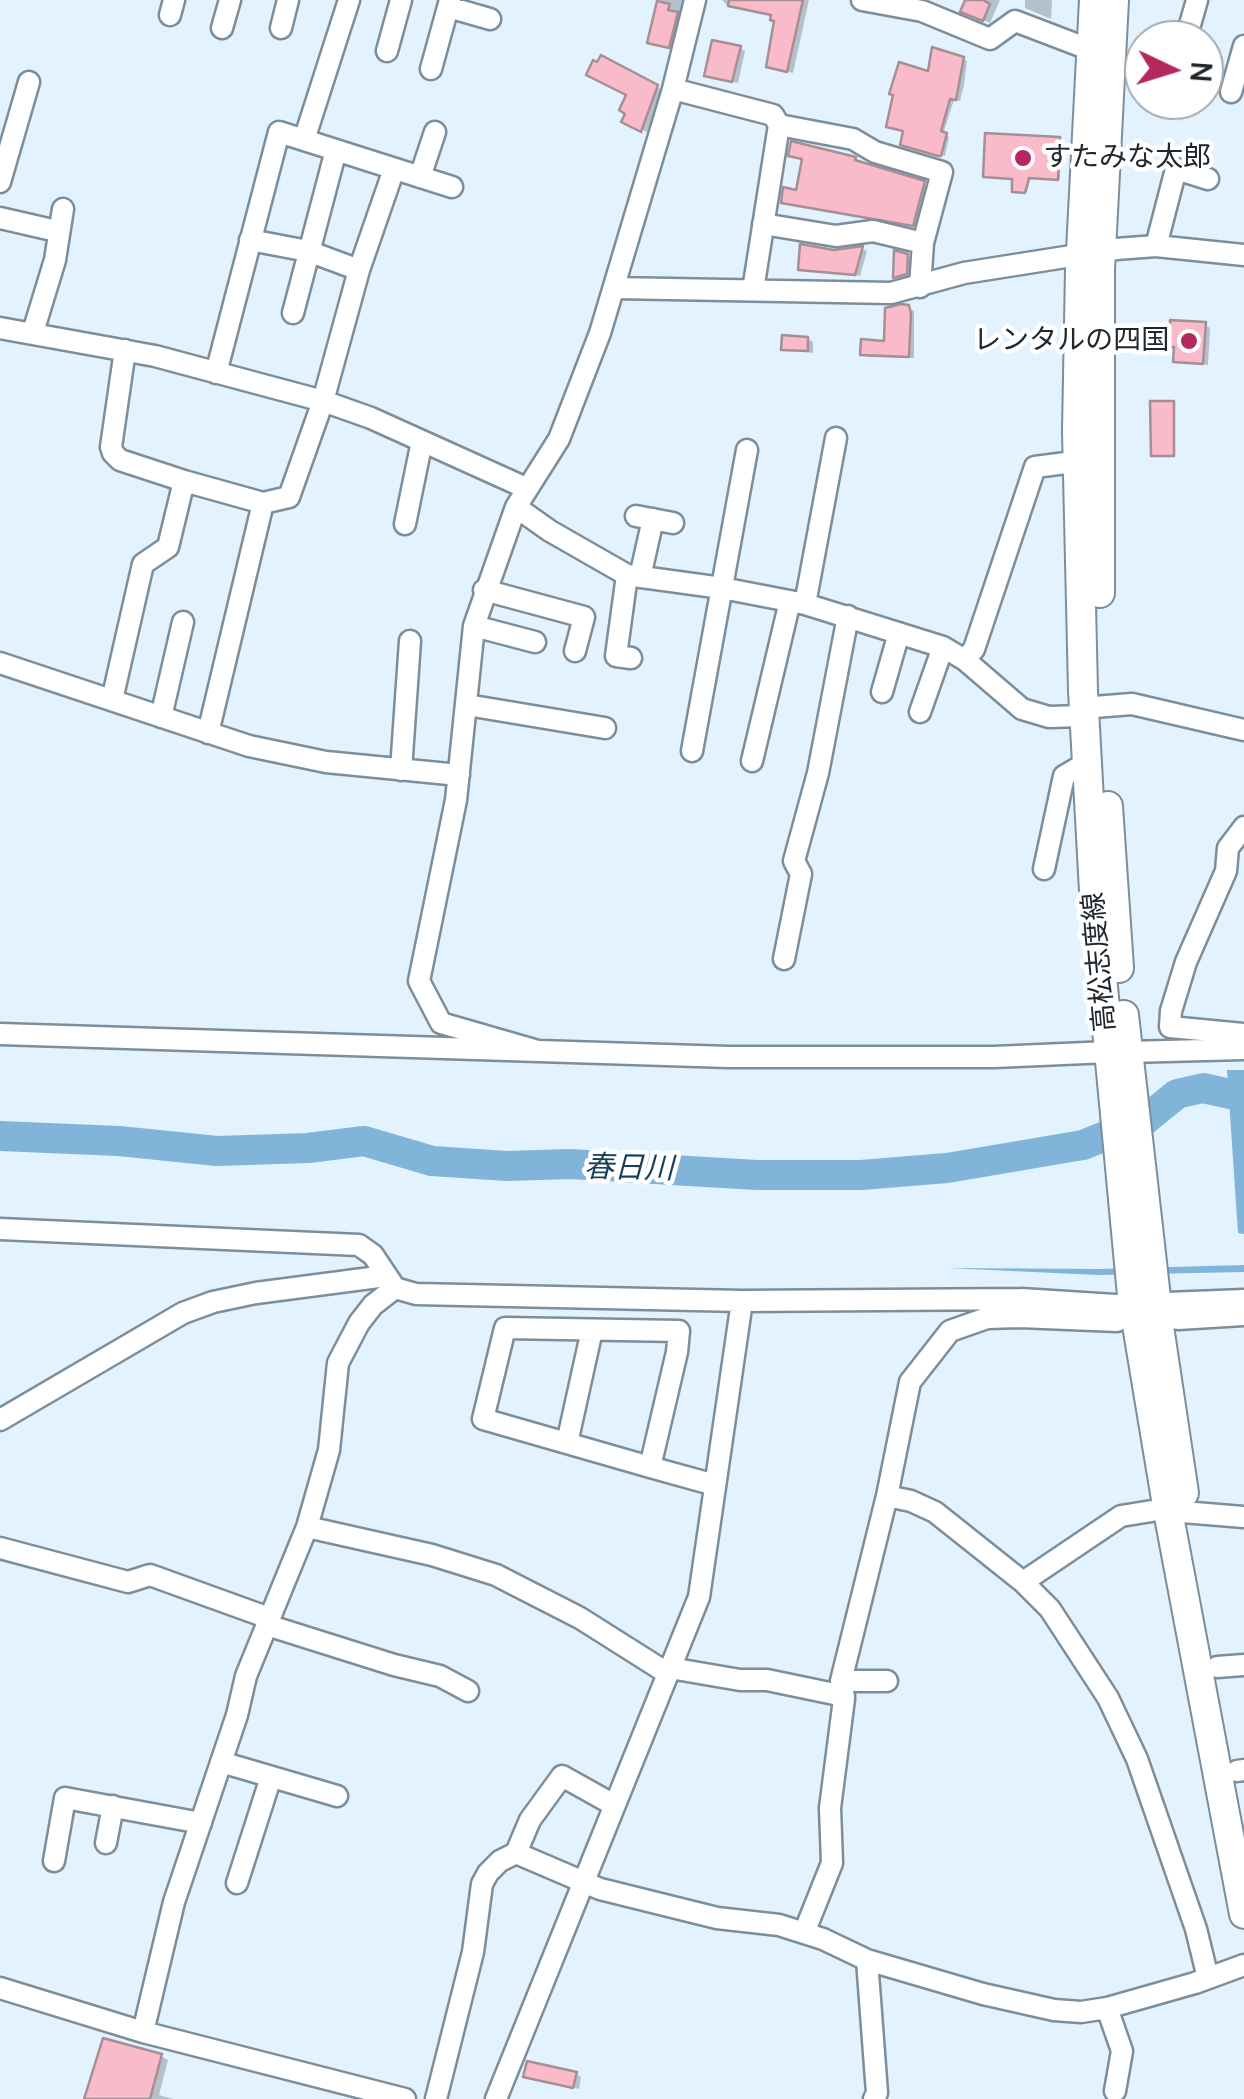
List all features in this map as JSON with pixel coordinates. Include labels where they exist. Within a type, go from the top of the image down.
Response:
[{"type":"main road","name":"高松志度線","points":[[1094,0],[1090,50],[1091,252],[1098,431],[1093,712],[1120,979],[1119,1058]]},
{"type":"main road","name":"高松志度線","points":[[1091,252],[1114,0]]},
{"type":"main road","name":"高松志度線","points":[[1093,712],[1086,763],[1095,909],[1119,1058],[1146,1306],[1244,1914]]},
{"type":"main road","name":"高松志度線","points":[[1178,1513],[1230,1666],[1244,1810]]},
{"type":"street","points":[[222,28],[230,0]]},
{"type":"street","points":[[281,28],[288,0]]},
{"type":"street","points":[[304,140],[349,0]]},
{"type":"street","points":[[387,50],[401,0]]},
{"type":"street","points":[[538,1051],[441,1024],[419,982],[459,775],[474,626],[484,590],[521,497],[559,438],[600,333],[674,89],[695,0]]},
{"type":"street","points":[[862,0],[922,11],[990,39],[1015,21],[1090,50]]},
{"type":"street","points":[[431,69],[449,4],[490,19]]},
{"type":"street","points":[[1237,82],[1244,46]]},
{"type":"street","points":[[0,182],[29,82]]},
{"type":"street","points":[[674,89],[773,115],[780,125],[853,139],[875,152],[942,172],[923,243],[920,286]]},
{"type":"street","points":[[753,290],[780,125]]},
{"type":"street","points":[[216,372],[279,132],[452,187]]},
{"type":"street","points":[[420,177],[436,132]]},
{"type":"street","points":[[294,313],[336,150]]},
{"type":"street","points":[[125,350],[110,447],[120,460],[263,503],[289,496],[324,401],[359,270],[394,169]]},
{"type":"street","points":[[1156,246],[1176,169],[1208,180]]},
{"type":"street","points":[[33,332],[55,260],[62,209]]},
{"type":"street","points":[[0,218],[48,228]]},
{"type":"street","points":[[762,224],[836,236],[874,231],[923,243]]},
{"type":"street","points":[[250,240],[308,251],[359,270]]},
{"type":"street","points":[[614,288],[890,293],[964,272],[1091,252],[1156,246],[1244,255]]},
{"type":"street","points":[[0,328],[125,350],[324,401],[422,441],[521,497],[550,531],[634,576],[797,603],[943,647],[966,660],[1022,709],[1049,718],[1132,704],[1244,730]]},
{"type":"street","points":[[752,761],[797,603],[836,438]]},
{"type":"street","points":[[406,524],[422,441]]},
{"type":"street","points":[[692,751],[747,450]]},
{"type":"street","points":[[966,660],[974,649],[1035,467],[1066,463]]},
{"type":"street","points":[[112,700],[143,564],[168,547],[184,481]]},
{"type":"street","points":[[208,733],[263,503]]},
{"type":"street","points":[[631,658],[616,656],[634,576],[654,519]]},
{"type":"street","points":[[484,590],[584,617],[576,651]]},
{"type":"street","points":[[784,959],[801,874],[794,861],[818,773],[848,616]]},
{"type":"street","points":[[161,717],[182,622]]},
{"type":"street","points":[[474,626],[535,642]]},
{"type":"street","points":[[882,692],[899,633]]},
{"type":"street","points":[[401,770],[410,641]]},
{"type":"street","points":[[920,712],[943,647]]},
{"type":"street","points":[[0,663],[249,746],[326,762],[459,775]]},
{"type":"street","points":[[466,705],[547,710],[605,728]]},
{"type":"street","points":[[1044,869],[1064,776],[1086,763]]},
{"type":"street","points":[[1244,827],[1228,848],[1226,871],[1186,962],[1170,1027],[1244,1034]]},
{"type":"street","points":[[0,1034],[858,1058],[1119,1058],[1244,1048]]},
{"type":"street","points":[[0,1230],[359,1245],[373,1254],[390,1282]]},
{"type":"street","points":[[0,1420],[183,1313],[256,1293],[390,1282],[416,1294],[1021,1308],[1244,1300]]},
{"type":"street","points":[[143,2032],[174,1902],[238,1715],[246,1676],[307,1527],[329,1450],[338,1363],[359,1323],[390,1282]]},
{"type":"street","points":[[496,2099],[698,1597],[742,1301]]},
{"type":"street","points":[[1146,1306],[1244,1315]]},
{"type":"street","points":[[804,1933],[832,1863],[830,1808],[842,1688],[910,1382],[950,1332],[1021,1308]]},
{"type":"street","points":[[650,1466],[679,1332],[506,1328],[483,1419],[716,1485]]},
{"type":"street","points":[[567,1443],[592,1330]]},
{"type":"street","points":[[887,1496],[912,1501],[935,1512],[1023,1582],[1050,1609],[1108,1698],[1137,1759],[1196,1929],[1208,1978]]},
{"type":"street","points":[[1023,1582],[1121,1516],[1201,1512],[1244,1517]]},
{"type":"street","points":[[307,1527],[432,1555],[496,1575],[580,1618],[668,1671],[842,1688],[887,1681]]},
{"type":"street","points":[[0,1548],[128,1582],[150,1575],[394,1666],[440,1676],[468,1691]]},
{"type":"street","points":[[222,1762],[336,1796]]},
{"type":"street","points":[[436,2099],[474,1952],[482,1884],[500,1861],[516,1854],[530,1820],[562,1776],[614,1805]]},
{"type":"street","points":[[237,1883],[271,1777]]},
{"type":"street","points":[[54,1861],[65,1798],[201,1823]]},
{"type":"street","points":[[106,1843],[113,1806]]},
{"type":"street","points":[[516,1854],[600,1889],[717,1918],[779,1924],[867,1960],[1054,2010],[1106,2008],[1244,1965]]},
{"type":"street","points":[[867,1960],[877,2094],[874,2099]]},
{"type":"street","points":[[0,1988],[143,2032],[405,2099]]},
{"type":"street","points":[[1106,2008],[1122,2050],[1115,2091]]},
{"type":"water","points":[[1227,1070],[1244,1070],[1244,1234],[1238,1233]]},
{"type":"water","points":[[1244,1265],[1244,1272],[1098,1275],[947,1268],[1100,1269]]},
{"type":"building","points":[[729,0],[803,0],[787,72],[766,67],[774,21],[770,20],[771,15],[728,6]]},
{"type":"building","points":[[965,0],[990,4],[983,21],[960,12]]},
{"type":"building","points":[[657,1],[670,4],[668,10],[678,12],[669,48],[647,43]]},
{"type":"building","points":[[712,40],[741,46],[732,82],[704,76]]},
{"type":"building","points":[[932,47],[964,57],[956,100],[950,99],[941,131],[947,133],[941,156],[900,145],[903,131],[886,127],[893,95],[889,94],[899,62],[928,71]]},
{"type":"building","points":[[601,55],[658,85],[641,132],[621,122],[625,114],[619,110],[626,95],[586,75],[593,60],[597,62]]},
{"type":"building","points":[[985,133],[1060,137],[1058,180],[1029,178],[1025,193],[1012,192],[1012,179],[983,177]]},
{"type":"building","points":[[791,141],[856,157],[855,160],[925,181],[913,226],[781,203],[783,187],[796,190],[802,159],[788,156]]},
{"type":"building","points":[[800,244],[834,250],[863,246],[855,275],[798,270]]},
{"type":"building","points":[[894,250],[908,254],[907,274],[893,278]]},
{"type":"building","points":[[909,305],[911,314],[909,357],[860,355],[861,339],[884,341],[885,308]]},
{"type":"building","points":[[1170,320],[1206,322],[1203,364],[1173,362]]},
{"type":"building","points":[[782,335],[808,337],[808,351],[781,350]]},
{"type":"building","points":[[1150,401],[1174,401],[1174,456],[1151,456]]},
{"type":"building","points":[[103,2038],[162,2054],[150,2099],[84,2099]]},
{"type":"building","points":[[527,2061],[577,2072],[573,2088],[523,2077]]},
{"type":"waterway","name":"春日川","points":[[0,1136],[119,1141],[217,1151],[308,1148],[364,1141],[432,1161],[757,1175],[861,1175],[947,1168],[1083,1145],[1145,1120],[1177,1094],[1203,1088],[1244,1097]]},
{"type":"place","name":"すたみな太郎","points":[[1023,158]]},
{"type":"place","name":"レンタルの四国","points":[[1189,341]]}]
